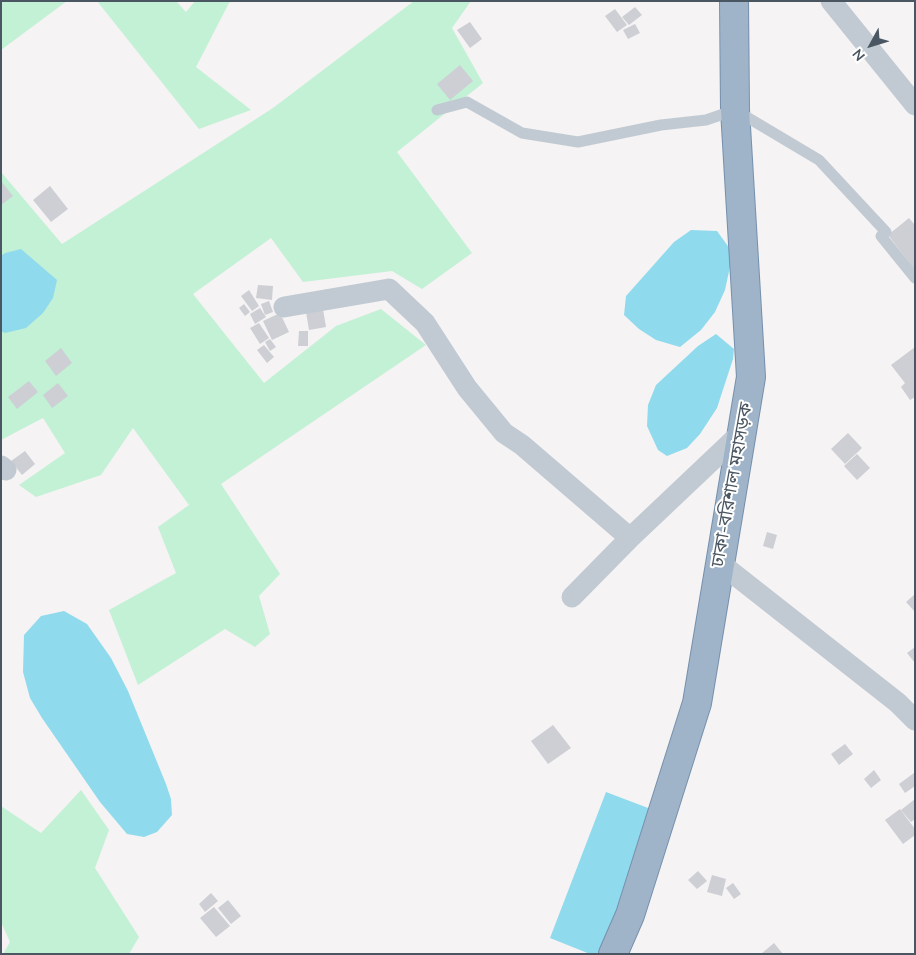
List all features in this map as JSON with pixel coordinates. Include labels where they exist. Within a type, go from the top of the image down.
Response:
[{"type":"highway","name":"ঢাকা-বরিশাল মহাসড়ক","points":[[613,954],[630,915],[697,703],[752,377],[735,110],[734,1]]},
{"type":"street","points":[[831,1],[915,105]]},
{"type":"street","points":[[284,307],[389,289],[425,323],[467,388],[504,433],[522,445],[630,538]]},
{"type":"street","points":[[572,597],[630,538],[743,431],[743,423]]},
{"type":"street","points":[[720,563],[898,703],[915,720]]},
{"type":"lane","points":[[438,110],[467,102],[522,133],[578,142],[661,125],[706,120],[735,110],[819,160],[886,232],[881,236],[915,278]]},
{"type":"green space","points":[[1,1],[67,1],[1,50]]},
{"type":"green space","points":[[97,1],[176,1],[186,12],[195,1],[233,1],[229,3],[196,67],[251,110],[199,129]]},
{"type":"green space","points":[[414,1],[471,1],[452,28],[483,83],[397,152],[472,253],[422,289],[392,271],[303,282],[271,238],[193,294],[264,383],[336,326],[381,309],[426,345],[221,484],[280,574],[259,596],[270,634],[255,647],[225,629],[138,685],[109,610],[176,573],[158,527],[189,505],[133,428],[101,475],[36,497],[19,485],[65,453],[43,418],[1,440],[1,172],[62,244],[273,108]]},
{"type":"green space","points":[[81,790],[109,830],[95,868],[139,937],[129,954],[3,954],[10,942],[1,922],[1,806],[41,833]]},
{"type":"water","points":[[691,230],[717,231],[733,253],[725,290],[715,312],[701,330],[680,347],[656,340],[639,329],[624,315],[626,296],[674,242]]},
{"type":"water","points":[[21,249],[57,280],[53,298],[43,313],[26,328],[5,333],[1,331],[1,256],[5,253]]},
{"type":"water","points":[[716,334],[734,349],[733,359],[717,408],[700,434],[687,448],[667,456],[658,450],[647,426],[648,405],[656,385],[698,346]]},
{"type":"water","points":[[64,611],[87,624],[111,658],[128,691],[171,799],[172,815],[157,832],[144,837],[127,834],[100,802],[30,698],[23,672],[24,635],[41,616]]},
{"type":"water","points":[[606,792],[656,811],[602,954],[590,954],[550,938]]},
{"type":"building","points":[[635,7],[642,15],[629,25],[622,17]]},
{"type":"building","points":[[615,9],[627,25],[617,32],[605,16]]},
{"type":"building","points":[[470,22],[482,39],[470,48],[457,30]]},
{"type":"building","points":[[635,24],[640,33],[628,39],[623,30]]},
{"type":"building","points":[[460,65],[473,81],[450,100],[437,84]]},
{"type":"building","points":[[1,181],[13,196],[1,205]]},
{"type":"building","points":[[50,186],[68,209],[51,222],[33,200]]},
{"type":"building","points":[[909,218],[915,225],[915,270],[888,235]]},
{"type":"building","points":[[258,285],[273,286],[272,300],[256,298]]},
{"type":"building","points":[[249,290],[259,306],[252,311],[241,296]]},
{"type":"building","points":[[269,301],[273,312],[265,315],[261,304]]},
{"type":"building","points":[[244,304],[250,312],[245,316],[239,308]]},
{"type":"building","points":[[260,308],[266,317],[255,324],[250,314]]},
{"type":"building","points":[[323,309],[326,327],[309,330],[306,312]]},
{"type":"building","points":[[280,313],[289,332],[272,340],[263,321]]},
{"type":"building","points":[[259,323],[269,338],[260,344],[250,328]]},
{"type":"building","points":[[299,331],[308,331],[308,346],[298,346]]},
{"type":"building","points":[[270,339],[276,347],[270,351],[265,342]]},
{"type":"building","points":[[264,345],[274,357],[267,363],[257,350]]},
{"type":"building","points":[[915,347],[915,397],[910,400],[901,387],[905,383],[891,365]]},
{"type":"building","points":[[61,348],[72,363],[56,376],[45,361]]},
{"type":"building","points":[[29,381],[38,392],[17,409],[8,397]]},
{"type":"building","points":[[58,383],[68,396],[52,408],[43,395]]},
{"type":"building","points":[[848,433],[862,448],[845,464],[831,449]]},
{"type":"building","points":[[25,451],[35,464],[22,475],[11,461]]},
{"type":"building","points":[[857,454],[870,468],[857,480],[844,466]]},
{"type":"building","points":[[767,532],[777,535],[773,549],[763,546]]},
{"type":"building","points":[[915,594],[915,612],[906,602]]},
{"type":"building","points":[[915,647],[915,663],[907,653]]},
{"type":"building","points":[[553,725],[571,748],[548,764],[531,741]]},
{"type":"building","points":[[845,744],[853,754],[839,765],[831,754]]},
{"type":"building","points":[[874,770],[881,780],[871,788],[864,779]]},
{"type":"building","points":[[914,773],[915,786],[905,793],[899,784]]},
{"type":"building","points":[[915,799],[915,819],[911,822],[901,810]]},
{"type":"building","points":[[900,809],[915,829],[915,835],[903,844],[885,820]]},
{"type":"building","points":[[698,871],[707,881],[697,889],[688,880]]},
{"type":"building","points":[[712,875],[726,879],[722,896],[707,892]]},
{"type":"building","points":[[733,883],[741,894],[734,899],[726,888]]},
{"type":"building","points":[[211,893],[218,901],[205,912],[199,904]]},
{"type":"building","points":[[228,900],[241,916],[231,924],[218,908]]},
{"type":"building","points":[[214,907],[230,926],[216,937],[200,918]]},
{"type":"building","points":[[774,943],[783,954],[761,954]]}]
